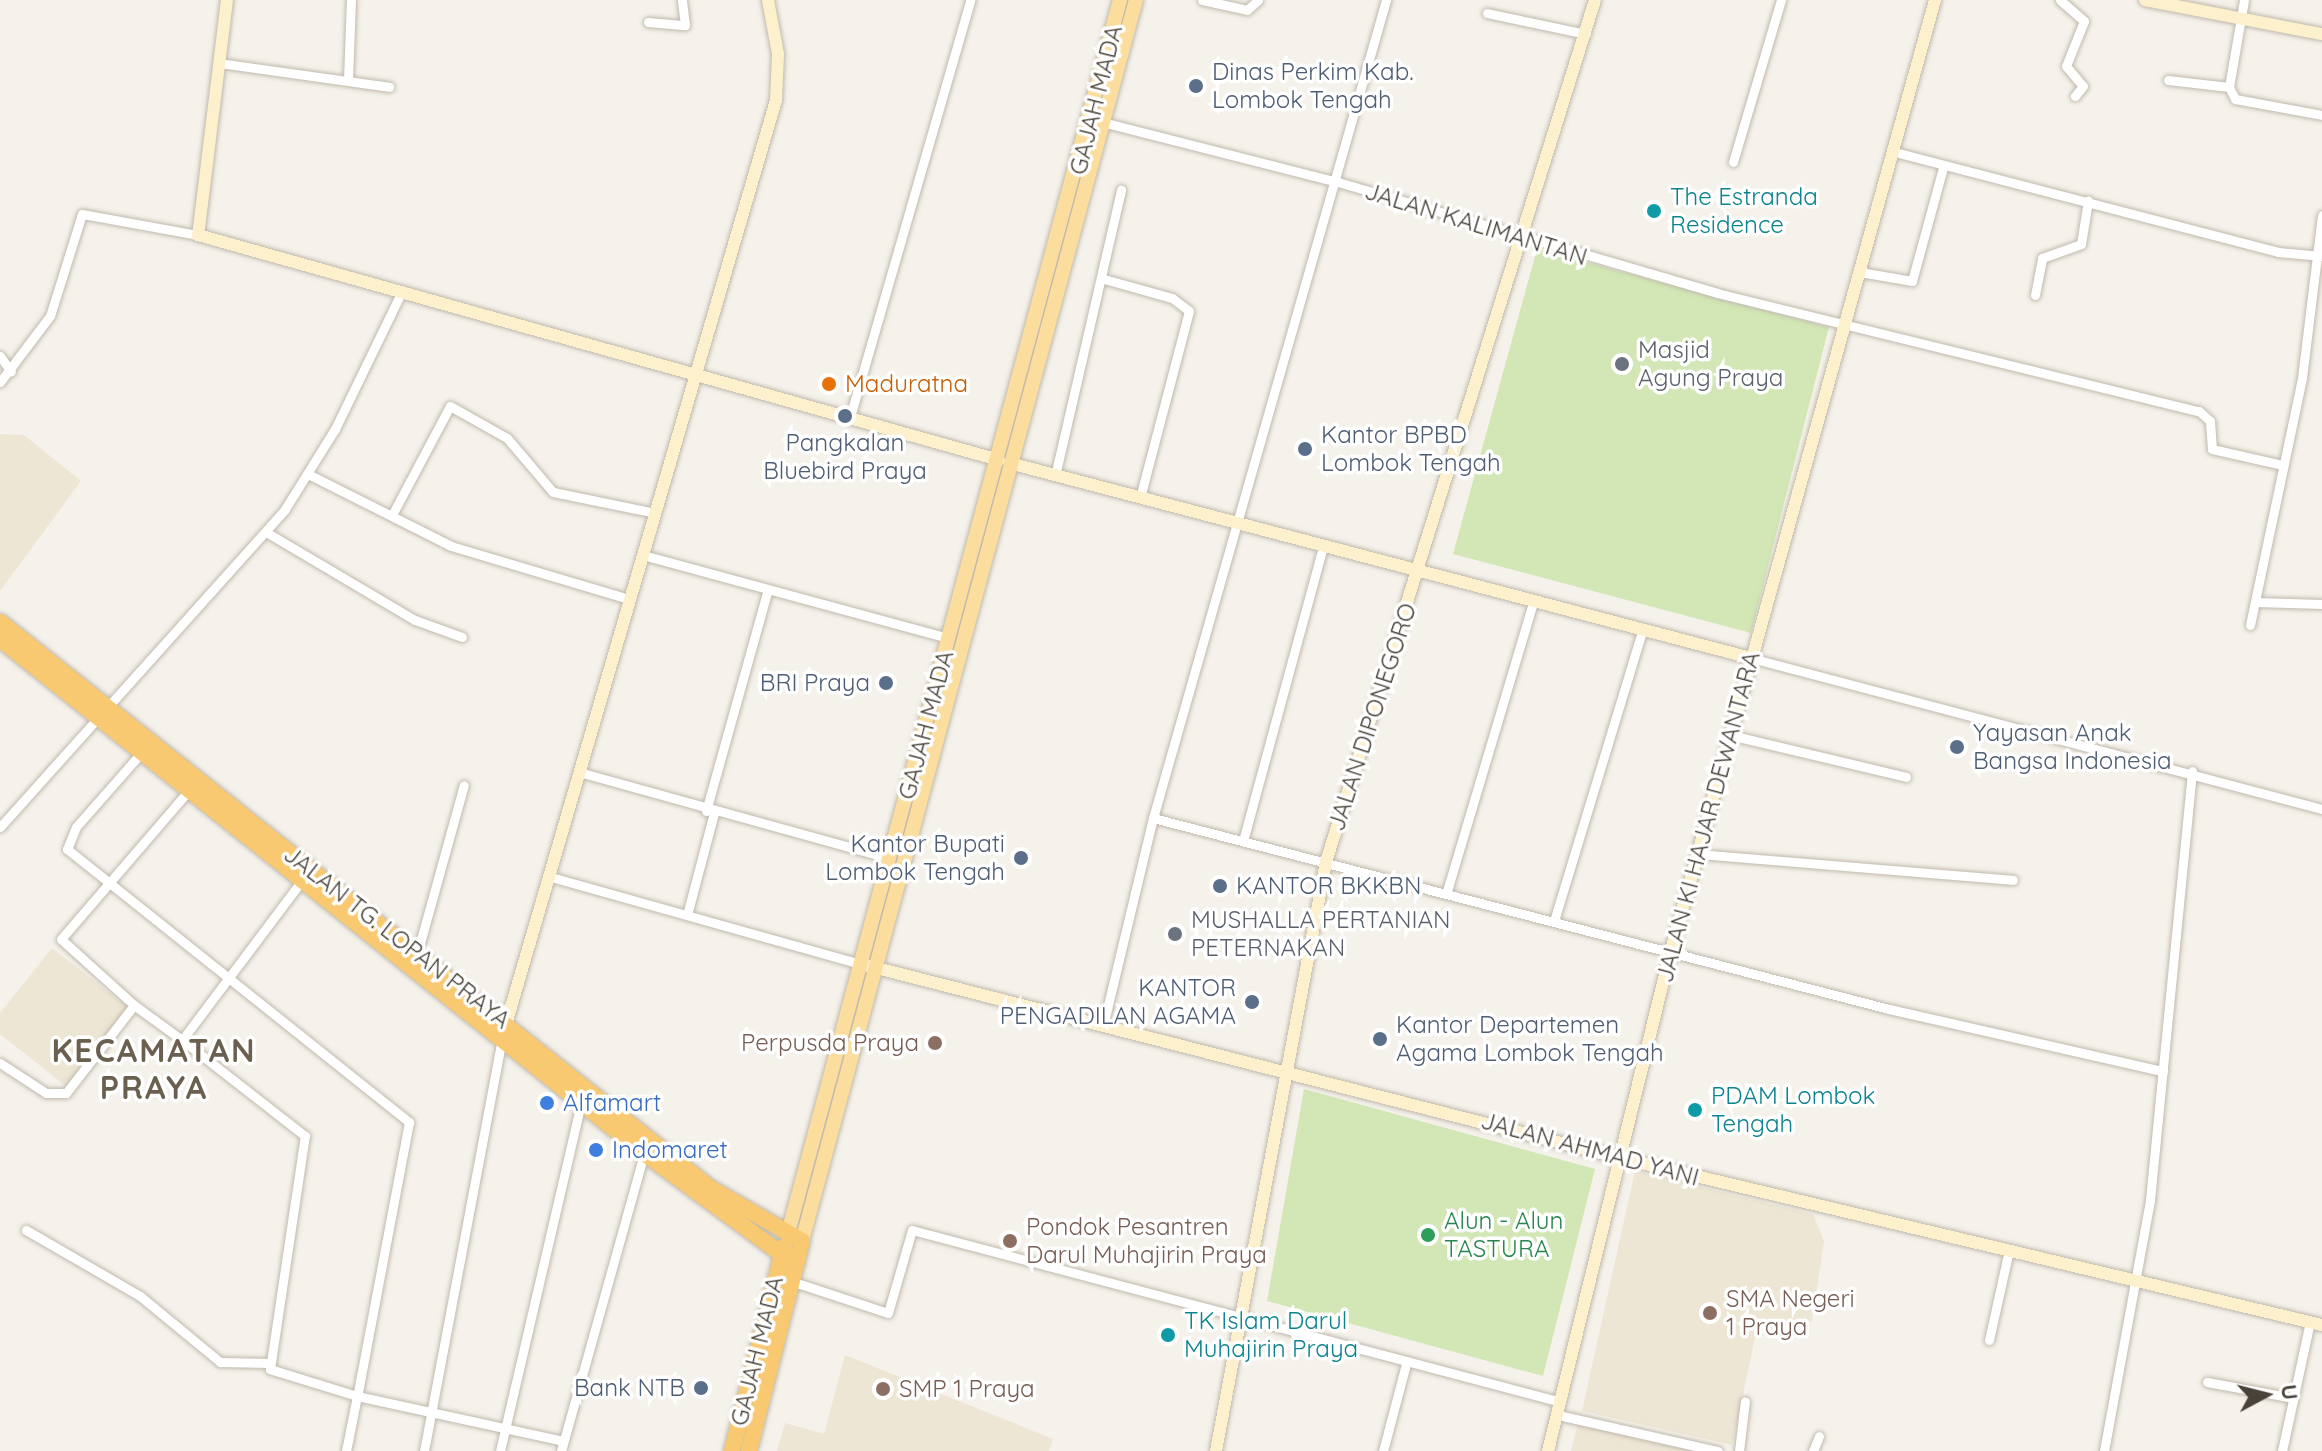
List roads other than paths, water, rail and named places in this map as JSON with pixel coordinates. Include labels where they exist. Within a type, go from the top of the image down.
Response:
[{"type":"highway","name":"JALAN TG. LOPAN PRAYA","points":[[0,622],[141,753],[302,880],[504,1027],[710,1188],[795,1237]]},
{"type":"highway","name":"JALAN TG. LOPAN PRAYA","points":[[0,639],[417,954],[504,1027],[581,1102],[644,1153],[788,1259]]},
{"type":"highway","name":"GAJAH MADA","points":[[732,1451],[795,1237]]},
{"type":"highway","name":"GAJAH MADA","points":[[749,1451],[791,1281],[788,1259]]},
{"type":"main road","name":"GAJAH MADA","points":[[1064,251],[1106,123],[1128,1]]},
{"type":"main road","name":"GAJAH MADA","points":[[795,1237],[861,964],[890,858],[926,753],[1064,251],[1128,1]]},
{"type":"main road","name":"GAJAH MADA","points":[[795,1237],[876,969],[949,638],[1006,462]]},
{"type":"street","points":[[198,235],[227,0]]},
{"type":"street","points":[[348,80],[351,0]]},
{"type":"street","points":[[648,22],[685,25],[682,0]]},
{"type":"street","points":[[424,1451],[504,1027],[551,877],[629,599],[776,100],[778,54],[768,0]]},
{"type":"street","points":[[850,417],[970,0]]},
{"type":"street","points":[[1202,0],[1247,10],[1258,0]]},
{"type":"street","points":[[1103,1026],[1153,818],[1338,182],[1386,0]]},
{"type":"street","name":"JALAN DIPONEGORO","points":[[1216,1451],[1243,1316],[1283,1071],[1326,862],[1419,574],[1595,0]]},
{"type":"street","points":[[1733,162],[1781,0]]},
{"type":"street","name":"JALAN KI HAJAR DEWANTARA","points":[[1548,1451],[1616,1157],[1671,950],[1935,0]]},
{"type":"street","points":[[2060,0],[2084,21],[2066,66],[2083,86],[2075,96]]},
{"type":"street","points":[[2145,0],[2322,34]]},
{"type":"street","points":[[2244,0],[2229,87],[2235,99],[2322,115]]},
{"type":"street","points":[[1487,13],[1586,34]]},
{"type":"street","points":[[219,63],[389,87]]},
{"type":"street","points":[[2168,80],[2229,87]]},
{"type":"street","name":"JALAN KALIMANTAN","points":[[1106,123],[1338,182],[1522,240],[1845,326],[2199,411],[2210,421],[2212,449],[2283,465]]},
{"type":"street","points":[[1891,151],[1943,168],[2088,201],[2278,252],[2319,255]]},
{"type":"street","points":[[1860,272],[1912,281],[1943,168]]},
{"type":"street","points":[[1055,476],[1104,279],[1121,190]]},
{"type":"street","points":[[2035,295],[2042,258],[2081,244],[2088,201]]},
{"type":"street","points":[[0,382],[11,372],[50,316],[82,214],[198,235],[1055,476],[1419,574],[2192,771],[2322,809]]},
{"type":"street","points":[[2250,625],[2303,374],[2322,215]]},
{"type":"street","points":[[1104,279],[1172,298],[1189,313],[1140,498]]},
{"type":"street","points":[[0,827],[104,717],[266,532],[308,474],[401,293]]},
{"type":"street","points":[[0,356],[11,372]]},
{"type":"street","points":[[392,515],[450,406],[507,438],[553,492],[655,513]]},
{"type":"street","points":[[308,474],[451,546],[629,599]]},
{"type":"street","points":[[266,532],[415,620],[462,637]]},
{"type":"street","points":[[1243,841],[1323,547]]},
{"type":"street","points":[[643,555],[949,638]]},
{"type":"street","points":[[687,915],[710,812],[768,589]]},
{"type":"street","points":[[2256,602],[2322,604]]},
{"type":"street","points":[[1447,891],[1533,603]]},
{"type":"street","points":[[1554,921],[1642,631]]},
{"type":"street","points":[[1730,735],[1906,777]]},
{"type":"street","points":[[141,753],[66,844],[409,1122],[346,1451]]},
{"type":"street","points":[[2104,1451],[2138,1283],[2163,1071],[2192,771]]},
{"type":"street","points":[[579,772],[710,812],[890,858]]},
{"type":"street","points":[[417,954],[464,785]]},
{"type":"street","points":[[189,790],[108,880],[61,940],[134,1005],[305,1136],[270,1363],[276,1375],[562,1446],[644,1153]]},
{"type":"street","points":[[1153,818],[1447,891],[1554,921],[2163,1071]]},
{"type":"street","points":[[1698,854],[2013,880]]},
{"type":"street","points":[[551,877],[861,964]]},
{"type":"street","points":[[182,1040],[302,880]]},
{"type":"street","name":"JALAN AHMAD YANI","points":[[861,964],[2008,1254],[2316,1323]]},
{"type":"street","points":[[0,1063],[46,1093],[66,1093],[134,1005]]},
{"type":"street","points":[[500,1451],[581,1102]]},
{"type":"street","points":[[26,1230],[140,1296],[220,1362],[270,1363]]},
{"type":"street","points":[[791,1281],[888,1313],[912,1230],[1243,1316],[1718,1451]]},
{"type":"street","points":[[1989,1340],[2008,1254]]},
{"type":"street","points":[[2282,1451],[2293,1398],[2316,1323]]},
{"type":"street","points":[[1383,1451],[1406,1364]]},
{"type":"street","points":[[2207,1382],[2293,1398]]},
{"type":"street","points":[[1739,1451],[1745,1401]]},
{"type":"street","points":[[1813,1451],[1819,1436]]},
{"type":"place","name":"Dinas Perkim Kab. Lombok Tengah","points":[[1196,86]]},
{"type":"place","name":"The Estranda Residence","points":[[1654,211]]},
{"type":"place","name":"Masjid Agung Praya","points":[[1622,364]]},
{"type":"place","name":"Maduratna","points":[[829,384]]},
{"type":"place","name":"Pangkalan Bluebird Praya","points":[[845,416]]},
{"type":"place","name":"Kantor BPBD Lombok Tengah","points":[[1305,449]]},
{"type":"place","name":"BRI Praya","points":[[886,683]]},
{"type":"place","name":"Yayasan Anak Bangsa Indonesia","points":[[1957,747]]},
{"type":"place","name":"Kantor Bupati Lombok Tengah","points":[[1021,858]]},
{"type":"place","name":"KANTOR BKKBN","points":[[1220,886]]},
{"type":"place","name":"MUSHALLA PERTANIAN PETERNAKAN","points":[[1175,934]]},
{"type":"place","name":"KANTOR PENGADILAN AGAMA","points":[[1252,1002]]},
{"type":"place","name":"Kantor Departemen Agama Lombok Tengah","points":[[1380,1039]]},
{"type":"place","name":"Perpusda Praya","points":[[935,1043]]},
{"type":"place","name":"Alfamart","points":[[547,1103]]},
{"type":"place","name":"PDAM Lombok Tengah","points":[[1695,1110]]},
{"type":"place","name":"Indomaret","points":[[596,1150]]},
{"type":"place","name":"Alun - Alun TASTURA","points":[[1428,1235]]},
{"type":"place","name":"Pondok Pesantren Darul Muhajirin Praya","points":[[1010,1241]]},
{"type":"place","name":"SMA Negeri 1 Praya","points":[[1710,1313]]},
{"type":"place","name":"TK Islam Darul Muhajirin Praya","points":[[1168,1335]]},
{"type":"place","name":"Bank NTB","points":[[701,1388]]},
{"type":"place","name":"SMP 1 Praya","points":[[883,1389]]},
{"type":"district","name":"KECAMATAN PRAYA","points":[[154,1070]]}]
